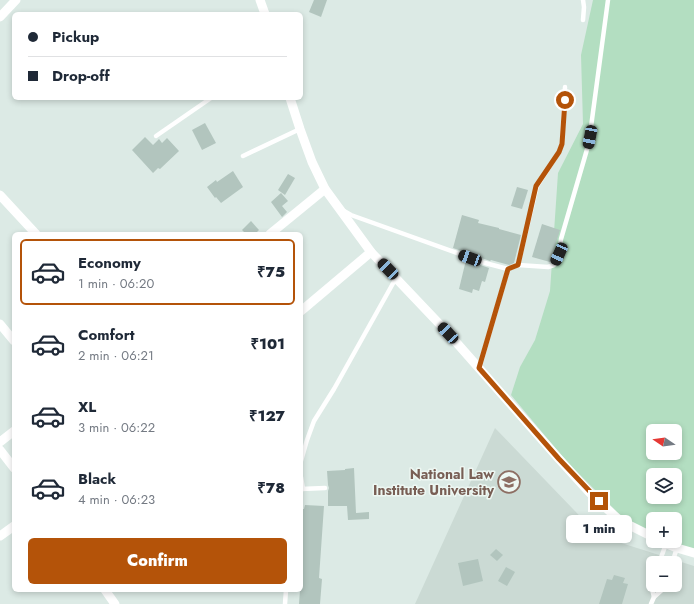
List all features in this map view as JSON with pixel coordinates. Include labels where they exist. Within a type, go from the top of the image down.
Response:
[{"type":"street","points":[[0,17],[16,0]]},
{"type":"street","points":[[260,0],[263,12]]},
{"type":"street","points":[[291,100],[312,162],[325,189],[371,252],[448,333],[589,492],[619,520],[646,534]]},
{"type":"street","points":[[272,232],[325,189]]},
{"type":"street","points":[[0,195],[34,232]]},
{"type":"street","points":[[303,309],[371,252]]},
{"type":"street","points":[[0,324],[12,338]]},
{"type":"street","points":[[0,442],[12,433]]},
{"type":"street","points":[[0,450],[12,465]]},
{"type":"street","points":[[0,536],[12,527]]},
{"type":"street","points":[[677,548],[694,553]]},
{"type":"street","points":[[106,592],[115,604]]},
{"type":"lane","points":[[583,0],[583,20]]},
{"type":"lane","points":[[339,208],[351,215],[485,263],[508,269],[518,265],[548,267],[554,265],[559,254],[561,239],[588,146],[608,0]]},
{"type":"lane","points":[[518,265],[536,186],[559,152],[562,144],[565,87]]},
{"type":"lane","points":[[156,136],[208,100]]},
{"type":"lane","points":[[243,156],[300,129]]},
{"type":"lane","points":[[479,368],[508,269]]},
{"type":"lane","points":[[303,454],[314,421],[396,278]]},
{"type":"lane","points":[[303,489],[325,488]]},
{"type":"lane","points":[[674,556],[677,548]]},
{"type":"lane","points":[[285,604],[286,592]]},
{"type":"lane","points":[[652,604],[654,597],[653,592]]},
{"type":"lane","points":[[654,597],[660,592]]},
{"type":"shaded area","name":"National Law Institute University","points":[[495,428],[599,536],[662,556],[646,556],[646,592],[682,592],[682,562],[694,566],[694,604],[415,604]]},
{"type":"green space","points":[[593,0],[694,0],[694,554],[677,548],[682,548],[682,512],[646,512],[646,532],[618,513],[567,462],[511,395],[520,367],[535,340],[550,291],[558,173],[583,124],[581,55]]},
{"type":"building","points":[[314,0],[327,0],[321,17],[309,12]]},
{"type":"building","points":[[205,123],[216,143],[202,150],[192,130]]},
{"type":"building","points":[[145,137],[153,145],[159,139],[162,143],[167,138],[179,151],[160,169],[158,168],[153,173],[132,150]]},
{"type":"building","points":[[233,171],[243,187],[221,203],[216,197],[215,198],[207,187],[216,180],[217,182]]},
{"type":"building","points":[[288,174],[295,178],[285,195],[278,190]]},
{"type":"building","points":[[517,187],[528,190],[522,209],[511,206]]},
{"type":"building","points":[[281,193],[288,201],[282,206],[287,212],[282,217],[271,202]]},
{"type":"building","points":[[462,215],[479,220],[478,223],[521,235],[514,263],[509,265],[490,261],[453,248]]},
{"type":"building","points":[[251,221],[259,230],[257,232],[244,232],[242,230]]},
{"type":"building","points":[[542,224],[560,230],[550,262],[532,257]]},
{"type":"building","points":[[466,260],[489,268],[485,282],[482,281],[479,291],[473,289],[472,293],[459,289]]},
{"type":"building","points":[[354,468],[356,513],[369,512],[369,519],[348,520],[347,506],[328,506],[329,488],[327,471]]},
{"type":"building","points":[[305,505],[324,506],[319,578],[322,579],[320,604],[299,604],[300,592],[303,592]]},
{"type":"building","points":[[496,549],[503,555],[497,561],[490,555]]},
{"type":"building","points":[[478,559],[483,581],[463,586],[458,563]]},
{"type":"building","points":[[506,567],[515,572],[507,586],[498,581]]},
{"type":"building","points":[[614,575],[625,578],[623,583],[628,584],[622,604],[599,604],[607,579],[612,580]]},
{"type":"place","name":"National Law Institute University","points":[[509,482]]},
{"type":"route","points":[[565,100],[562,144],[559,152],[536,186],[518,265],[508,269],[479,368],[559,459],[599,501]]}]
